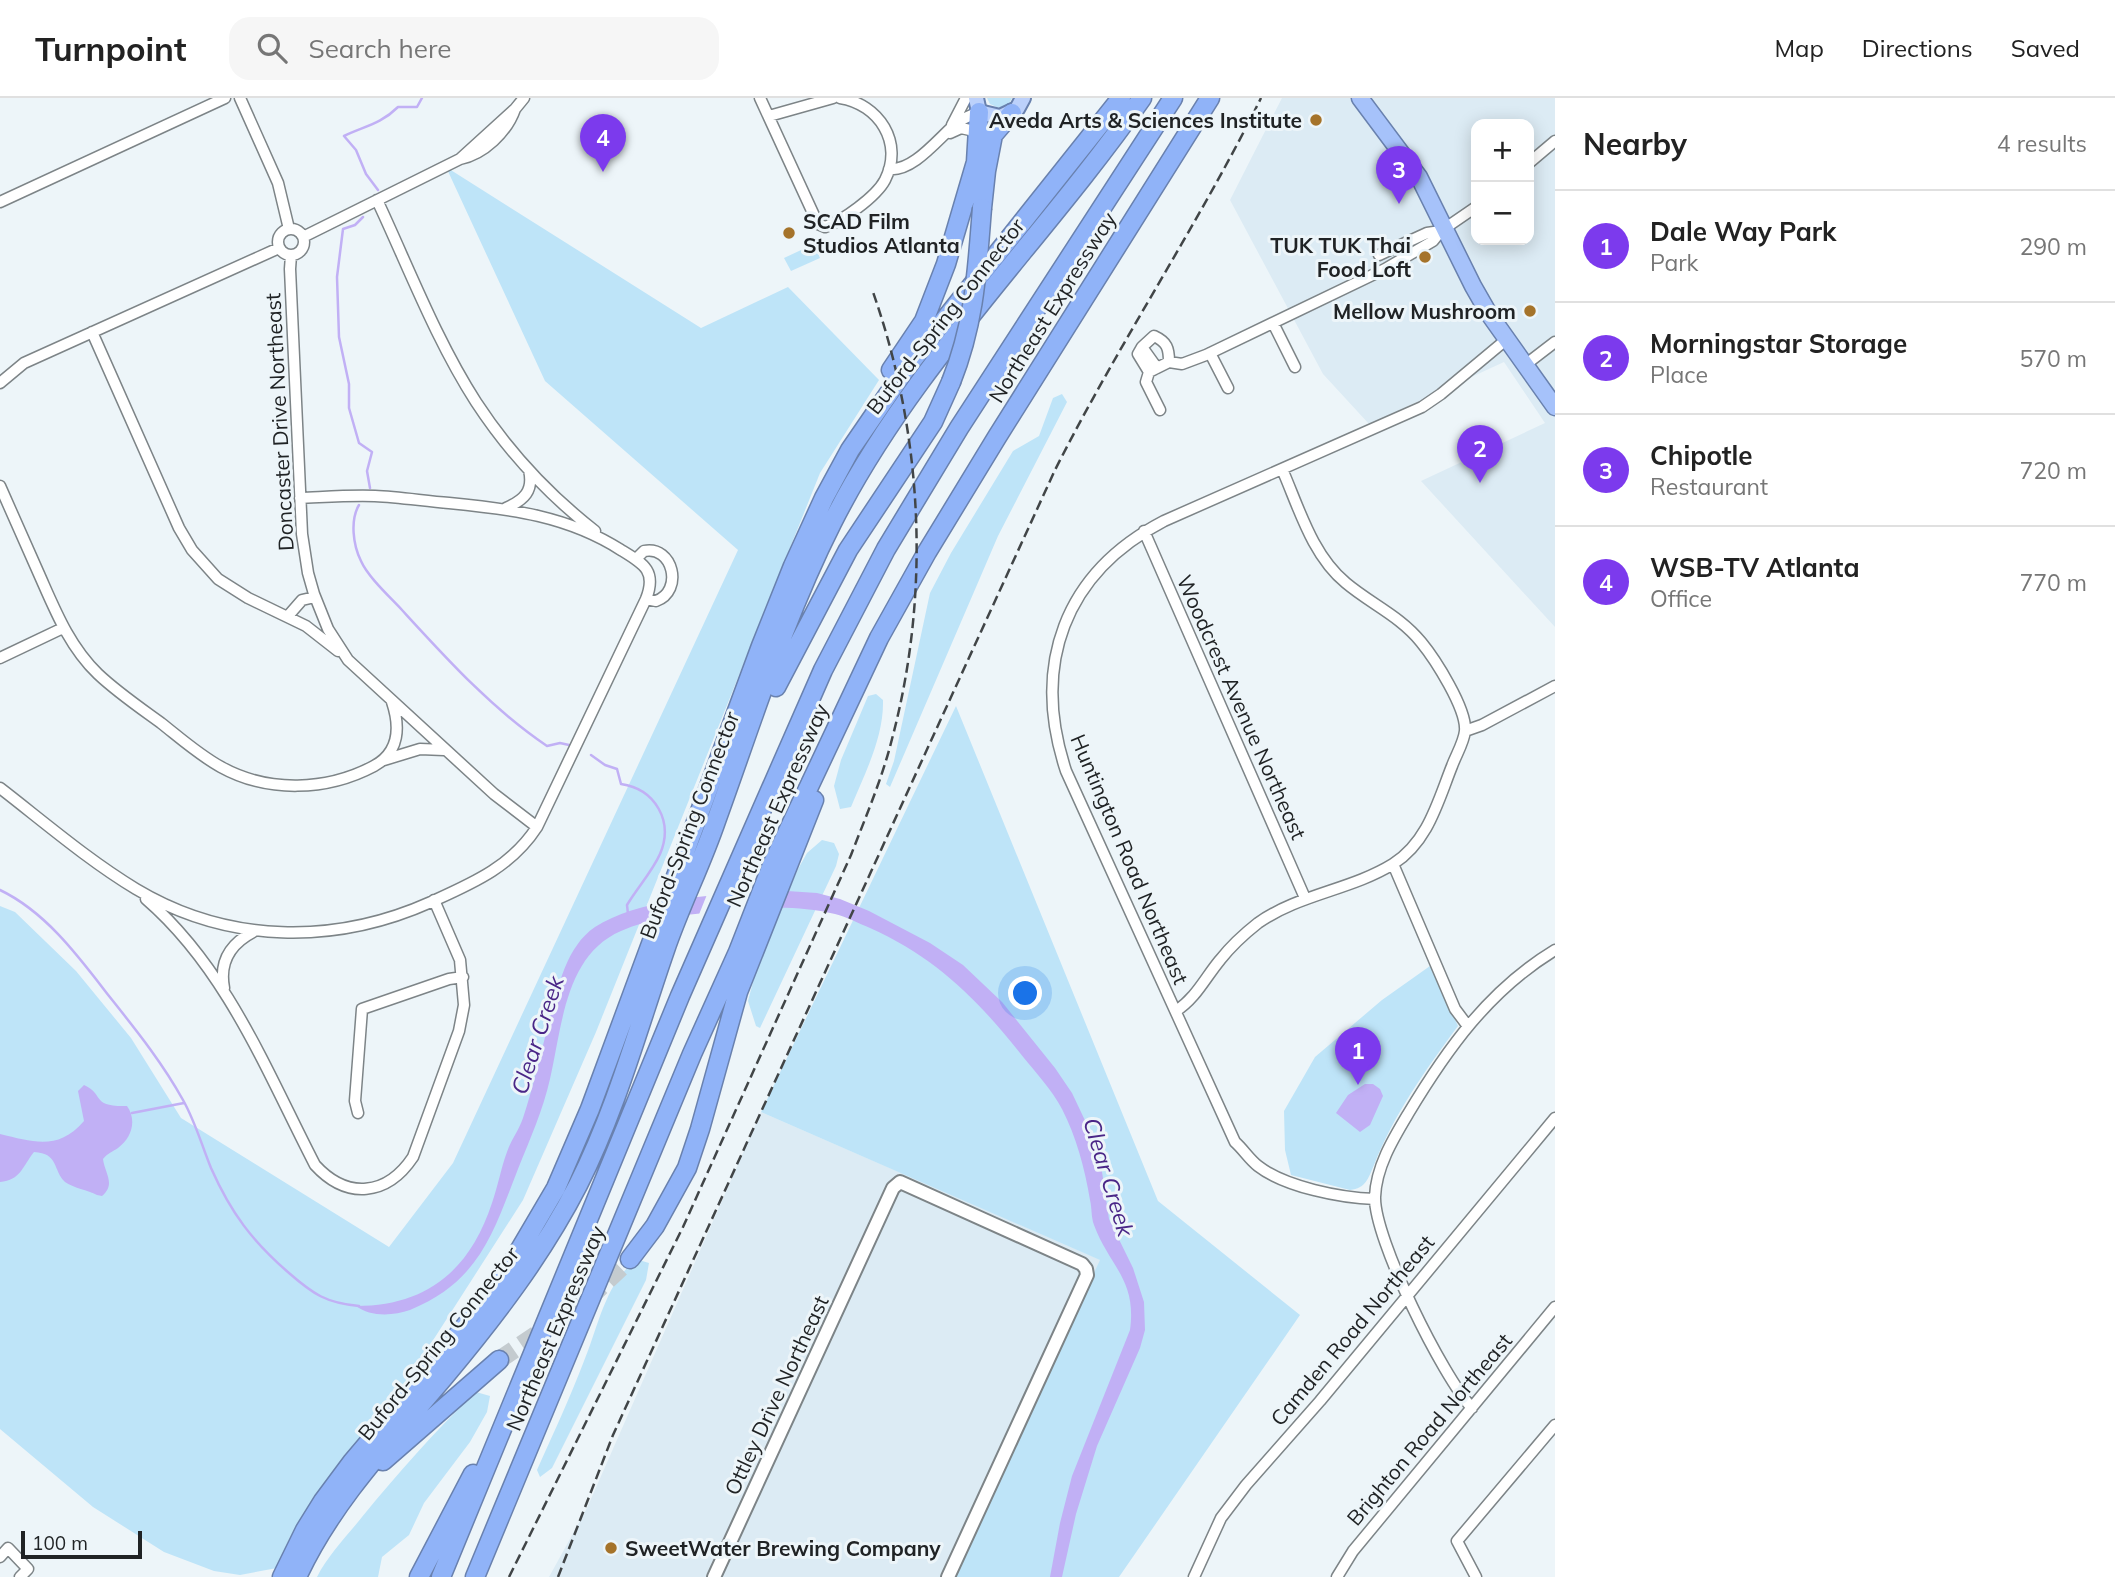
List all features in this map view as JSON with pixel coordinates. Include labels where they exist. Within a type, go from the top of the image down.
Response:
[{"type":"highway","name":"Buford-Spring Connector","points":[[282,1577],[300,1539],[324,1501],[352,1462],[502,1280],[556,1188],[659,946],[761,646],[788,577],[824,498],[850,450],[907,367],[1121,98]]},
{"type":"highway","name":"Buford-Spring Connector","points":[[686,873],[714,828],[816,556],[870,454],[916,388],[1142,98]]},
{"type":"highway","name":"Northeast Expressway","points":[[441,1577],[675,1009],[822,670],[886,549],[959,428],[1172,98]]},
{"type":"highway","name":"Northeast Expressway","points":[[475,1577],[692,1054],[746,951],[820,763],[879,638],[927,551],[1210,98]]},
{"type":"highway","points":[[1167,168],[1193,147],[1222,98]]},
{"type":"highway","points":[[1360,98],[1419,177],[1443,231],[1473,286],[1555,407]]},
{"type":"highway","points":[[850,450],[865,410],[924,321],[936,295],[976,162],[979,137],[978,105]]},
{"type":"highway","points":[[726,794],[783,671],[815,610],[848,550],[933,422],[951,382],[963,352],[973,313],[982,208],[993,135],[1012,113]]},
{"type":"highway","name":"Buford-Spring Connector","points":[[297,1577],[309,1552],[352,1489],[396,1431],[514,1290],[560,1218],[598,1143],[659,946]]},
{"type":"highway","points":[[630,1259],[668,1205],[690,1160],[746,951]]},
{"type":"highway","points":[[352,1489],[499,1360]]},
{"type":"highway","points":[[419,1577],[525,1375]]},
{"type":"main road","points":[[978,105],[1000,117],[1012,113],[1021,105],[1023,98]]},
{"type":"street","points":[[0,202],[225,98]]},
{"type":"street","points":[[240,98],[278,183],[289,229]]},
{"type":"street","points":[[303,237],[460,159],[516,109],[524,98]]},
{"type":"street","points":[[761,98],[818,224],[828,226],[877,191],[889,169],[891,142],[878,117],[867,107],[840,98]]},
{"type":"street","points":[[769,116],[833,98]]},
{"type":"street","points":[[944,137],[966,98]]},
{"type":"street","points":[[889,169],[897,170],[910,163],[944,137],[978,105]]},
{"type":"street","points":[[944,137],[961,128],[970,130],[979,137]]},
{"type":"street","points":[[1534,159],[1555,141]]},
{"type":"street","points":[[135,888],[192,916],[253,932],[299,934],[346,929],[392,918],[502,866],[522,849],[537,827],[646,599],[650,577],[645,566],[603,538],[528,469],[491,423],[460,375],[377,200]]},
{"type":"street","points":[[1160,410],[1146,382],[1153,370],[1169,362],[1182,364],[1210,353],[1385,268],[1433,241],[1471,211]]},
{"type":"street","points":[[289,229],[297,231],[303,237],[298,253],[291,255],[279,248],[278,237],[282,232],[289,229]]},
{"type":"street","points":[[1378,256],[1427,233],[1443,231]]},
{"type":"street","points":[[0,383],[24,363],[279,248]]},
{"type":"street","name":"Doncaster Drive Northeast","points":[[291,255],[304,552],[315,597],[328,629],[348,660],[445,751],[537,827]]},
{"type":"street","points":[[1273,323],[1295,367]]},
{"type":"street","points":[[92,332],[179,528],[192,550],[208,570],[230,588],[288,616],[320,636],[348,660]]},
{"type":"street","points":[[1153,370],[1142,347],[1154,337],[1164,341],[1169,350],[1169,362]]},
{"type":"street","name":"Huntington Road Northeast","points":[[1375,1199],[1351,1197],[1294,1184],[1269,1174],[1235,1142],[1066,771],[1057,742],[1052,709],[1055,656],[1074,606],[1088,584],[1105,563],[1144,531],[1422,407],[1507,339]]},
{"type":"street","points":[[1525,365],[1555,342]]},
{"type":"street","points":[[1210,353],[1228,388]]},
{"type":"street","points":[[505,509],[516,504],[530,490],[528,469]]},
{"type":"street","points":[[1176,1012],[1193,998],[1219,961],[1244,935],[1273,914],[1305,898],[1393,864],[1413,846],[1429,824],[1465,731],[1460,709],[1436,663],[1421,642],[1397,618],[1347,584],[1324,559],[1282,469]]},
{"type":"street","points":[[0,486],[63,628],[84,658],[109,684],[197,751],[233,773],[271,784],[307,786],[342,780],[401,753],[420,749],[445,751]]},
{"type":"street","points":[[300,498],[376,496],[505,509],[554,519],[603,538]]},
{"type":"street","name":"Woodcrest Avenue Northeast","points":[[1144,531],[1305,898]]},
{"type":"street","points":[[636,559],[644,551],[654,551],[666,558],[672,570],[672,584],[666,596],[656,601],[646,599]]},
{"type":"street","points":[[288,616],[302,600],[315,597]]},
{"type":"street","points":[[0,658],[63,628]]},
{"type":"street","points":[[1465,731],[1482,725],[1555,686]]},
{"type":"street","points":[[383,761],[393,747],[397,733],[397,718],[391,700]]},
{"type":"street","points":[[0,788],[135,888],[186,938],[225,992],[315,1165],[336,1183],[350,1188],[379,1186],[393,1180],[404,1170],[413,1157],[459,1031],[464,1005],[463,977],[455,944],[434,900]]},
{"type":"street","points":[[1393,864],[1455,1009],[1467,1025]]},
{"type":"street","points":[[225,992],[222,974],[226,957],[237,942],[253,932]]},
{"type":"street","points":[[1472,1408],[1463,1398],[1408,1295],[1380,1226],[1375,1199],[1380,1172],[1396,1135],[1430,1077],[1467,1025],[1511,981],[1555,950]]},
{"type":"street","points":[[358,1113],[355,1101],[362,1009],[449,979],[463,977]]},
{"type":"street","name":"Camden Road Northeast","points":[[1194,1577],[1205,1550],[1232,1502],[1555,1118]]},
{"type":"street","name":"Ottley Drive Northeast","points":[[714,1577],[893,1188],[898,1183],[905,1183],[1082,1264],[1087,1275],[948,1577]]},
{"type":"street","name":"Brighton Road Northeast","points":[[1337,1577],[1353,1551],[1555,1307]]},
{"type":"street","points":[[1476,1577],[1457,1541],[1555,1426]]},
{"type":"street","points":[[0,1557],[8,1548],[28,1569],[20,1577]]},
{"type":"shaded area","points":[[987,98],[1012,98],[1008,105],[999,108],[990,104]]},
{"type":"shaded area","points":[[1282,98],[1555,98],[1555,627],[1421,481],[1545,423],[1504,362],[1369,424],[1323,374],[1230,200]]},
{"type":"shaded area","points":[[446,167],[701,328],[788,287],[879,380],[820,473],[596,1032],[523,1200],[405,1384],[290,1537],[277,1568],[240,1575],[214,1571],[164,1552],[93,1507],[0,1429],[0,906],[15,912],[76,971],[131,1038],[181,1118],[389,1247],[453,1163],[738,550],[545,381]]},
{"type":"shaded area","points":[[814,244],[820,258],[791,271],[784,258]]},
{"type":"shaded area","points":[[1062,394],[1067,402],[998,536],[890,787],[886,784],[894,761],[930,593],[1013,451],[1039,436],[1053,398]]},
{"type":"shaded area","points":[[876,694],[883,700],[877,741],[851,807],[840,809],[834,786],[841,760],[868,696]]},
{"type":"shaded area","points":[[956,706],[1158,1201],[1300,1315],[1119,1577],[953,1577],[1100,1260],[761,1112]]},
{"type":"shaded area","points":[[822,840],[834,843],[839,854],[836,866],[760,1028],[756,1026],[748,1001],[758,963],[798,869],[807,853]]},
{"type":"shaded area","points":[[787,891],[817,893],[869,911],[930,943],[963,965],[1002,1002],[1055,1068],[1072,1093],[1090,1131],[1101,1165],[1109,1219],[1133,1268],[1144,1302],[1145,1330],[1140,1348],[1097,1446],[1076,1514],[1062,1577],[1050,1577],[1072,1476],[1130,1330],[1131,1313],[1126,1285],[1094,1225],[1076,1141],[1062,1109],[1049,1089],[990,1018],[936,967],[894,940],[844,917],[790,908],[702,913],[643,923],[602,942],[588,957],[569,995],[540,1113],[500,1214],[481,1253],[453,1285],[410,1310],[382,1314],[368,1312],[356,1306],[404,1299],[424,1291],[442,1280],[458,1265],[471,1247],[483,1227],[507,1152],[523,1118],[563,972],[584,936],[615,917],[662,903],[714,895]]},
{"type":"shaded area","points":[[1430,966],[1458,1026],[1401,1110],[1366,1182],[1350,1190],[1291,1175],[1285,1150],[1284,1111],[1315,1057],[1382,1000]]},
{"type":"shaded area","points":[[1365,1084],[1373,1084],[1380,1089],[1383,1096],[1370,1125],[1360,1132],[1336,1113],[1348,1095]]},
{"type":"shaded area","points":[[84,1085],[103,1102],[127,1106],[132,1117],[132,1128],[127,1139],[103,1159],[109,1179],[106,1192],[102,1196],[97,1195],[68,1184],[61,1178],[52,1159],[34,1152],[17,1176],[0,1182],[0,1134],[45,1142],[65,1137],[84,1121],[78,1091]]},
{"type":"shaded area","points":[[761,1112],[1101,1260],[953,1577],[549,1577],[587,1508]]},
{"type":"shaded area","points":[[639,1260],[649,1263],[646,1280],[552,1468],[540,1477],[537,1470],[579,1375],[604,1305],[619,1278],[628,1267]]},
{"type":"shaded area","points":[[476,1392],[490,1396],[487,1412],[470,1442],[424,1503],[409,1535],[382,1557],[378,1577],[317,1577],[332,1553],[389,1484]]},
{"type":"pier","points":[[788,887],[761,911],[698,917],[708,892]]},
{"type":"waterway","points":[[378,190],[366,174],[356,150],[344,136],[379,121],[398,107],[417,107],[422,98]]},
{"type":"waterway","points":[[363,217],[355,225],[343,229],[337,277],[339,337],[349,384],[349,408],[359,443],[372,452],[367,471],[370,488]]},
{"type":"waterway","points":[[359,505],[354,518],[354,540],[361,561],[374,580],[453,664],[507,716],[547,746],[560,743],[569,745]]},
{"type":"waterway","points":[[591,755],[605,765],[617,769],[621,784],[643,792],[659,808],[663,819],[664,842],[660,854],[627,905],[628,914]]},
{"type":"waterway","points":[[0,890],[32,910],[61,937],[148,1046],[187,1108],[226,1199],[253,1238],[313,1292],[338,1303],[359,1306]]},
{"type":"waterway","points":[[132,1113],[184,1103]]},
{"type":"tunnel","points":[[499,1360],[587,1300],[630,1259]]},
{"type":"railway","points":[[558,1577],[613,1435],[1055,470],[1261,98]]},
{"type":"railway","points":[[509,1577],[683,1227],[851,855],[888,754],[913,627],[916,514],[903,402],[890,346],[873,292]]},
{"type":"place","name":"Aveda Arts & Sciences Institute","points":[[1316,120]]},
{"type":"place","name":"WSB-TV Atlanta","points":[[603,172]]},
{"type":"place","name":"Chipotle","points":[[1399,204]]},
{"type":"place","name":"SCAD Film Studios Atlanta","points":[[789,233]]},
{"type":"place","name":"TUK TUK Thai Food Loft","points":[[1425,257]]},
{"type":"place","name":"Mellow Mushroom","points":[[1530,311]]},
{"type":"place","name":"Morningstar Storage","points":[[1480,483]]},
{"type":"place","name":"Dale Way Park","points":[[1358,1085]]},
{"type":"place","name":"SweetWater Brewing Company","points":[[611,1548]]},
{"type":"water label","name":"Clear Creek","points":[[537,1035]]},
{"type":"water label","name":"Clear Creek","points":[[1109,1177]]}]
